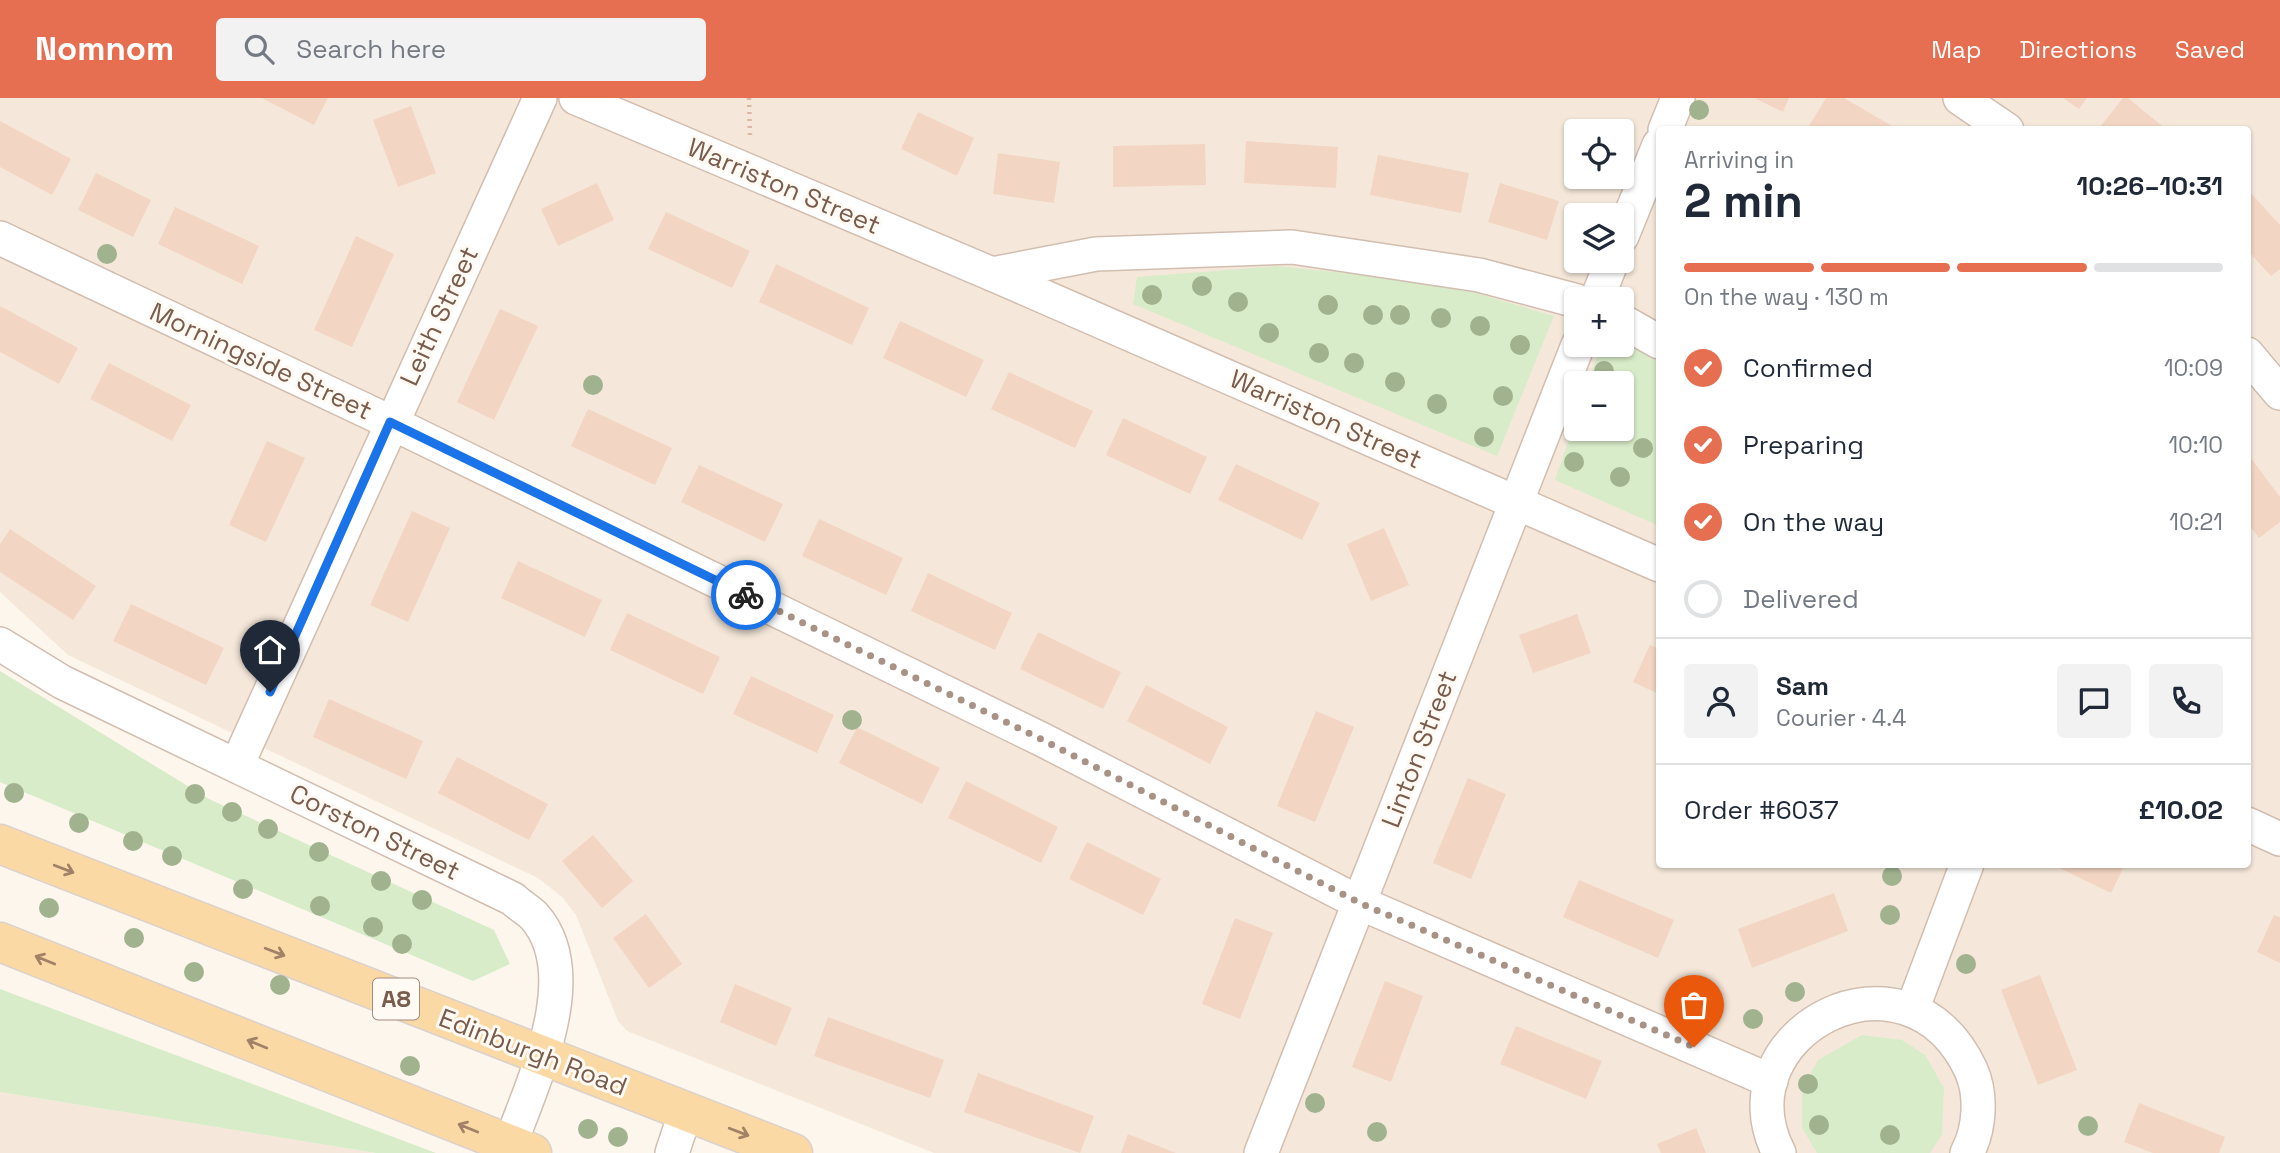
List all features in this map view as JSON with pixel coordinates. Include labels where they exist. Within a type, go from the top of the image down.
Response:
[{"type":"main road","name":"Edinburgh Road","points":[[0,844],[793,1153]]},
{"type":"main road","points":[[0,942],[521,1149]]},
{"type":"street","name":"Leith Street","points":[[237,765],[390,422],[540,98]]},
{"type":"street","name":"Warriston Street","points":[[576,98],[992,274],[1656,564]]},
{"type":"street","points":[[1667,126],[1678,98]]},
{"type":"street","points":[[1960,98],[2001,126]]},
{"type":"street","points":[[1634,206],[1656,152]]},
{"type":"street","name":"Morningside Street","points":[[0,238],[390,422],[1043,740],[1360,903],[1771,1081]]},
{"type":"street","points":[[992,274],[1096,254],[1292,247],[1479,275],[1564,298]]},
{"type":"street","points":[[1634,327],[1656,339]]},
{"type":"street","name":"Linton Street","points":[[1261,1153],[1573,357]]},
{"type":"street","points":[[2251,359],[2280,393]]},
{"type":"street","name":"Corston Street","points":[[0,644],[62,682],[513,899],[534,916],[548,938],[555,970],[553,1019],[541,1056],[521,1149]]},
{"type":"street","points":[[2251,826],[2280,839]]},
{"type":"street","points":[[1912,1010],[1966,868]]},
{"type":"street","points":[[1779,1153],[1773,1142],[1768,1111],[1771,1081],[1786,1048],[1811,1023],[1842,1007],[1878,1002],[1912,1010],[1940,1027],[1962,1051],[1975,1080],[1979,1112],[1979,1150]]},
{"type":"street","points":[[672,1153],[686,1111]]},
{"type":"shaded area","points":[[0,98],[2280,98],[2280,1153],[934,1153],[627,1031],[618,1021],[576,915],[562,897],[538,878],[68,655],[0,592]]},
{"type":"shaded area","points":[[0,1092],[376,1153],[0,1153]]},
{"type":"green space","points":[[1277,266],[1441,283],[1554,316],[1497,456],[1133,304],[1137,277]]},
{"type":"green space","points":[[1634,347],[1656,361],[1656,525],[1555,480],[1568,441],[1634,441],[1634,371],[1592,371],[1597,357],[1634,357]]},
{"type":"green space","points":[[0,671],[209,799],[494,930],[510,964],[473,981],[0,782]]},
{"type":"green space","points":[[0,989],[436,1153],[376,1153],[0,1092]]},
{"type":"green space","points":[[1862,1035],[1902,1040],[1925,1055],[1944,1088],[1942,1134],[1930,1153],[1817,1153],[1802,1128],[1802,1089],[1818,1060]]},
{"type":"building","points":[[262,98],[328,98],[314,125]]},
{"type":"building","points":[[1754,98],[1789,98],[1783,112]]},
{"type":"building","points":[[1826,98],[1844,98],[1892,126],[1809,126]]},
{"type":"building","points":[[2063,98],[2087,98],[2079,109]]},
{"type":"building","points":[[2123,98],[2128,98],[2162,126],[2101,126]]},
{"type":"building","points":[[411,106],[436,173],[398,187],[373,120]]},
{"type":"building","points":[[918,112],[974,138],[957,176],[901,149]]},
{"type":"building","points":[[0,121],[71,159],[52,195],[0,167]]},
{"type":"building","points":[[1246,141],[1338,147],[1336,188],[1244,183]]},
{"type":"building","points":[[1205,144],[1206,185],[1113,187],[1113,146]]},
{"type":"building","points":[[998,153],[1060,162],[1054,203],[993,194]]},
{"type":"building","points":[[1378,155],[1469,173],[1461,213],[1370,195]]},
{"type":"building","points":[[96,173],[151,200],[133,237],[78,210]]},
{"type":"building","points":[[597,183],[614,220],[558,246],[541,209]]},
{"type":"building","points":[[1500,183],[1559,201],[1547,240],[1488,222]]},
{"type":"building","points":[[2251,193],[2280,225],[2280,269],[2271,276],[2251,254]]},
{"type":"building","points":[[175,207],[259,246],[242,284],[158,244]]},
{"type":"building","points":[[666,212],[750,251],[732,288],[648,249]]},
{"type":"building","points":[[356,236],[394,254],[352,347],[314,330]]},
{"type":"building","points":[[776,264],[869,308],[852,345],[759,302]]},
{"type":"building","points":[[0,306],[78,348],[59,384],[0,352]]},
{"type":"building","points":[[500,309],[538,326],[494,420],[457,402]]},
{"type":"building","points":[[900,321],[984,360],[966,397],[883,358]]},
{"type":"building","points":[[109,363],[191,405],[172,441],[90,399]]},
{"type":"building","points":[[1009,372],[1093,411],[1075,448],[991,409]]},
{"type":"building","points":[[588,409],[672,448],[655,485],[571,446]]},
{"type":"building","points":[[1123,418],[1207,457],[1190,494],[1106,455]]},
{"type":"building","points":[[267,441],[305,458],[266,542],[229,525]]},
{"type":"building","points":[[2251,458],[2280,497],[2280,522],[2259,538],[2251,527]]},
{"type":"building","points":[[1236,464],[1320,503],[1302,540],[1218,500]]},
{"type":"building","points":[[699,465],[783,504],[765,542],[681,502]]},
{"type":"building","points":[[412,511],[450,528],[408,622],[370,605]]},
{"type":"building","points":[[819,519],[903,558],[886,595],[802,556]]},
{"type":"building","points":[[1384,528],[1409,585],[1371,601],[1347,544]]},
{"type":"building","points":[[10,529],[96,586],[73,620],[0,572],[0,544]]},
{"type":"building","points":[[518,561],[602,600],[585,637],[501,598]]},
{"type":"building","points":[[928,573],[1012,613],[995,650],[911,611]]},
{"type":"building","points":[[131,604],[224,648],[206,685],[113,641]]},
{"type":"building","points":[[627,613],[720,657],[703,694],[610,650]]},
{"type":"building","points":[[1577,614],[1591,653],[1533,673],[1519,635]]},
{"type":"building","points":[[1038,632],[1121,672],[1103,709],[1020,669]]},
{"type":"building","points":[[1650,645],[1656,648],[1656,693],[1633,682]]},
{"type":"building","points":[[751,676],[834,715],[817,753],[733,714]]},
{"type":"building","points":[[1146,685],[1228,727],[1210,764],[1127,721]]},
{"type":"building","points":[[329,699],[423,741],[406,779],[313,737]]},
{"type":"building","points":[[1316,711],[1354,727],[1315,822],[1277,806]]},
{"type":"building","points":[[857,727],[940,768],[922,804],[839,763]]},
{"type":"building","points":[[457,757],[548,804],[529,840],[438,793]]},
{"type":"building","points":[[1468,778],[1506,794],[1471,879],[1433,863]]},
{"type":"building","points":[[966,781],[1058,827],[1041,863],[948,818]]},
{"type":"building","points":[[593,835],[633,881],[602,908],[562,861]]},
{"type":"building","points":[[1087,842],[1161,879],[1143,915],[1069,879]]},
{"type":"building","points":[[2059,868],[2123,868],[2111,893]]},
{"type":"building","points":[[1579,880],[1674,920],[1658,958],[1563,917]]},
{"type":"building","points":[[1834,893],[1848,931],[1752,968],[1738,929]]},
{"type":"building","points":[[646,914],[682,964],[649,988],[613,938]]},
{"type":"building","points":[[2274,915],[2280,917],[2280,963],[2257,952]]},
{"type":"building","points":[[1235,918],[1273,933],[1240,1019],[1202,1004]]},
{"type":"building","points":[[2040,975],[2077,1070],[2038,1085],[2001,990]]},
{"type":"building","points":[[1385,981],[1423,996],[1391,1082],[1352,1067]]},
{"type":"building","points":[[735,984],[792,1008],[776,1046],[720,1022]]},
{"type":"building","points":[[828,1017],[944,1060],[930,1098],[814,1056]]},
{"type":"building","points":[[1516,1026],[1602,1061],[1586,1099],[1500,1064]]},
{"type":"building","points":[[978,1073],[1094,1116],[1080,1153],[964,1112]]},
{"type":"building","points":[[2139,1103],[2225,1137],[2219,1153],[2153,1153],[2124,1142]]},
{"type":"building","points":[[1696,1128],[1706,1153],[1661,1153],[1657,1144]]},
{"type":"building","points":[[1128,1134],[1176,1153],[1121,1153]]},
{"type":"way so far","points":[[746,595],[1043,740],[1360,903],[1694,1047]]},
{"type":"route","points":[[270,692],[390,422],[746,595]]}]
